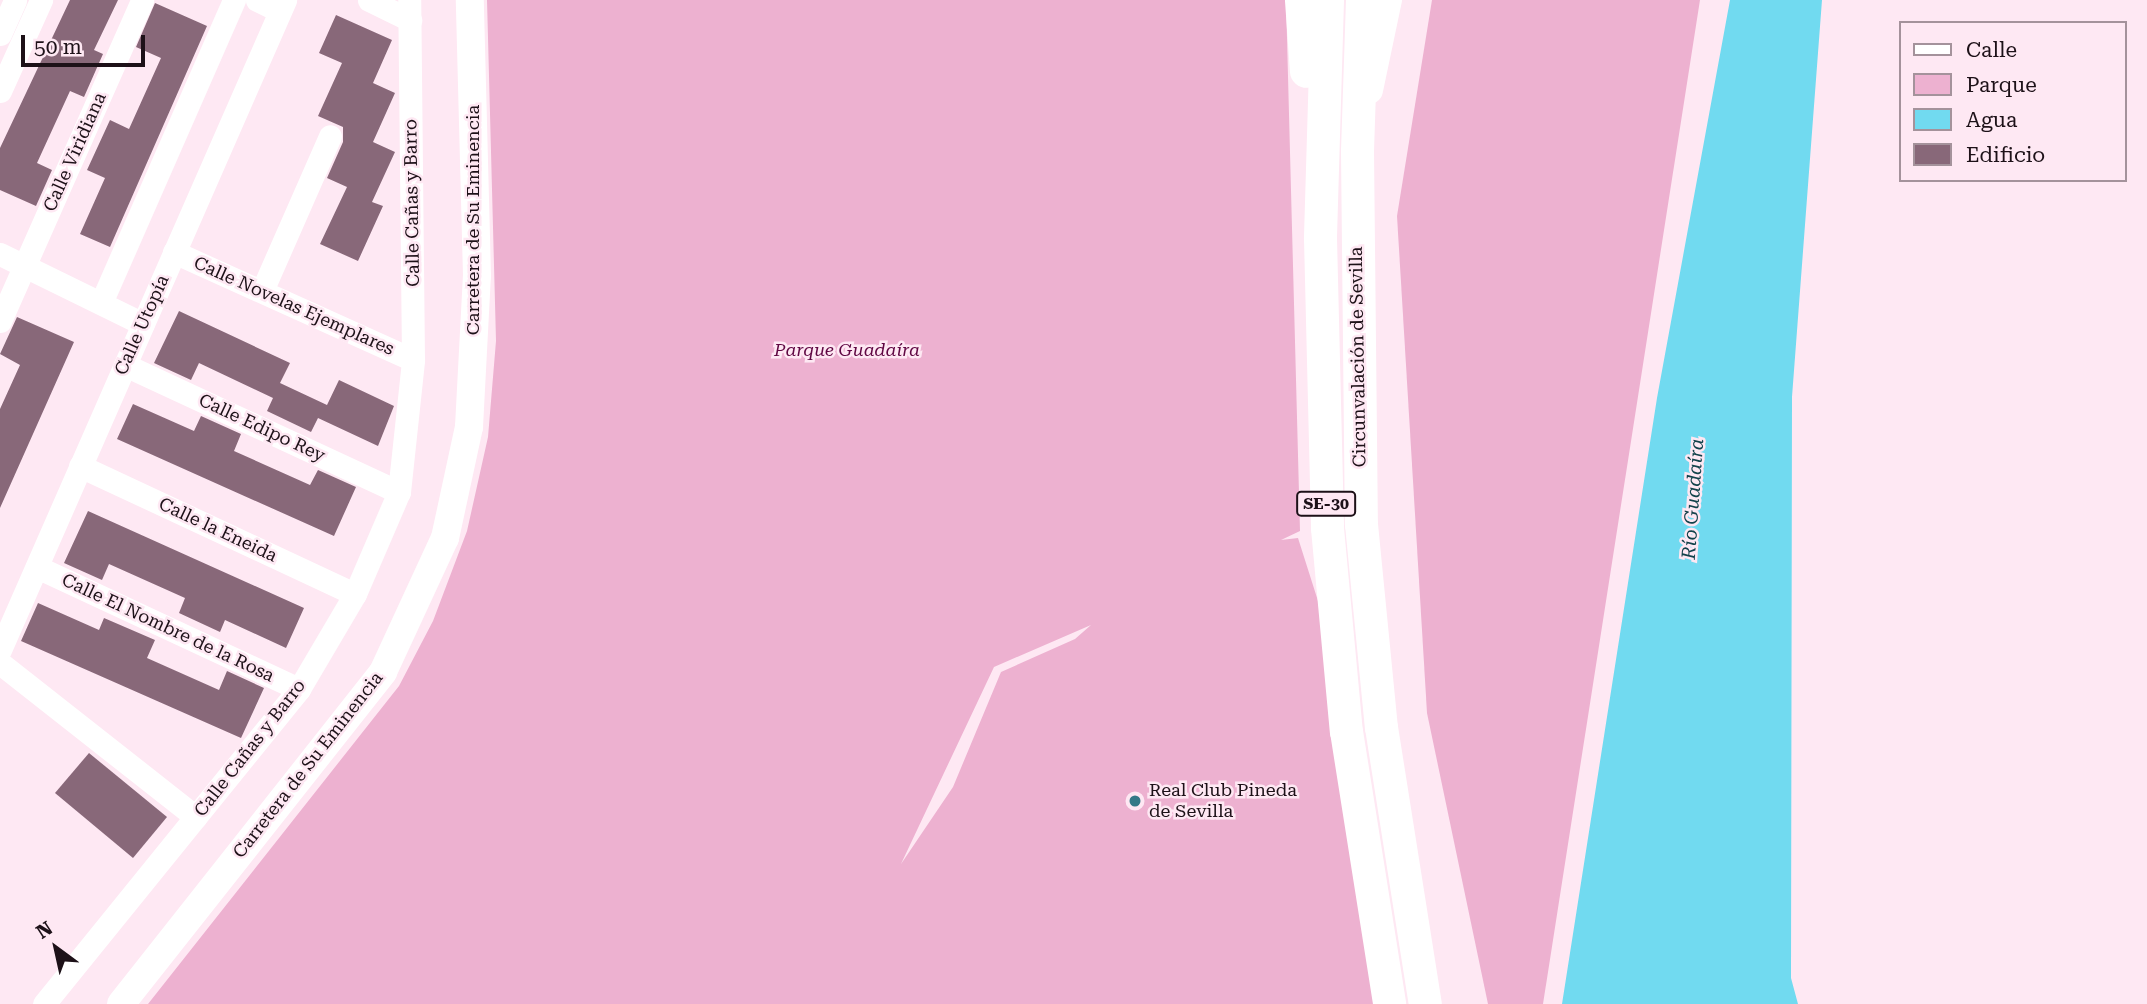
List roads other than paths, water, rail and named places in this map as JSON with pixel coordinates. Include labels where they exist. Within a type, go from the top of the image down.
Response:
[{"type":"highway","points":[[1301,0],[1320,238]]},
{"type":"highway","name":"Circunvalación de Sevilla","points":[[1327,0],[1320,238],[1327,528],[1348,745],[1389,1004]]},
{"type":"highway","name":"Circunvalación de Sevilla","points":[[1362,0],[1357,152],[1361,524],[1381,727],[1425,1004]]},
{"type":"main road","name":"Carretera de Su Eminencia","points":[[121,1004],[383,671],[445,538],[469,427],[477,276],[470,0]]},
{"type":"main road","points":[[1357,152],[1388,0]]},
{"type":"street","points":[[0,34],[15,0]]},
{"type":"street","points":[[0,91],[41,0]]},
{"type":"street","name":"Calle Viridiana","points":[[0,321],[142,0]]},
{"type":"street","points":[[101,303],[234,0]]},
{"type":"street","points":[[257,0],[282,6]]},
{"type":"street","points":[[369,0],[409,10]]},
{"type":"street","name":"Calle Utopía","points":[[0,650],[282,6]]},
{"type":"street","name":"Calle Cañas y Barro","points":[[44,1004],[299,689],[355,594],[398,492],[413,360],[409,10]]},
{"type":"street","points":[[262,291],[330,136]]},
{"type":"street","name":"Calle Novelas Ejemplares","points":[[174,252],[413,360]]},
{"type":"street","points":[[0,254],[143,324]]},
{"type":"street","name":"Calle Edipo Rey","points":[[125,365],[398,492]]},
{"type":"street","name":"Calle la Eneida","points":[[80,466],[355,594]]},
{"type":"street","name":"Calle El Nombre de la Rosa","points":[[37,567],[299,689]]},
{"type":"street","points":[[0,663],[196,817]]},
{"type":"water","name":"Río Guadaíra","points":[[1730,0],[1822,0],[1792,397],[1791,978],[1798,1004],[1562,1004],[1657,398]]},
{"type":"place","name":"Real Club Pineda de Sevilla","points":[[1135,801]]},
{"type":"park label","name":"Parque Guadaíra","points":[[847,350]]}]
